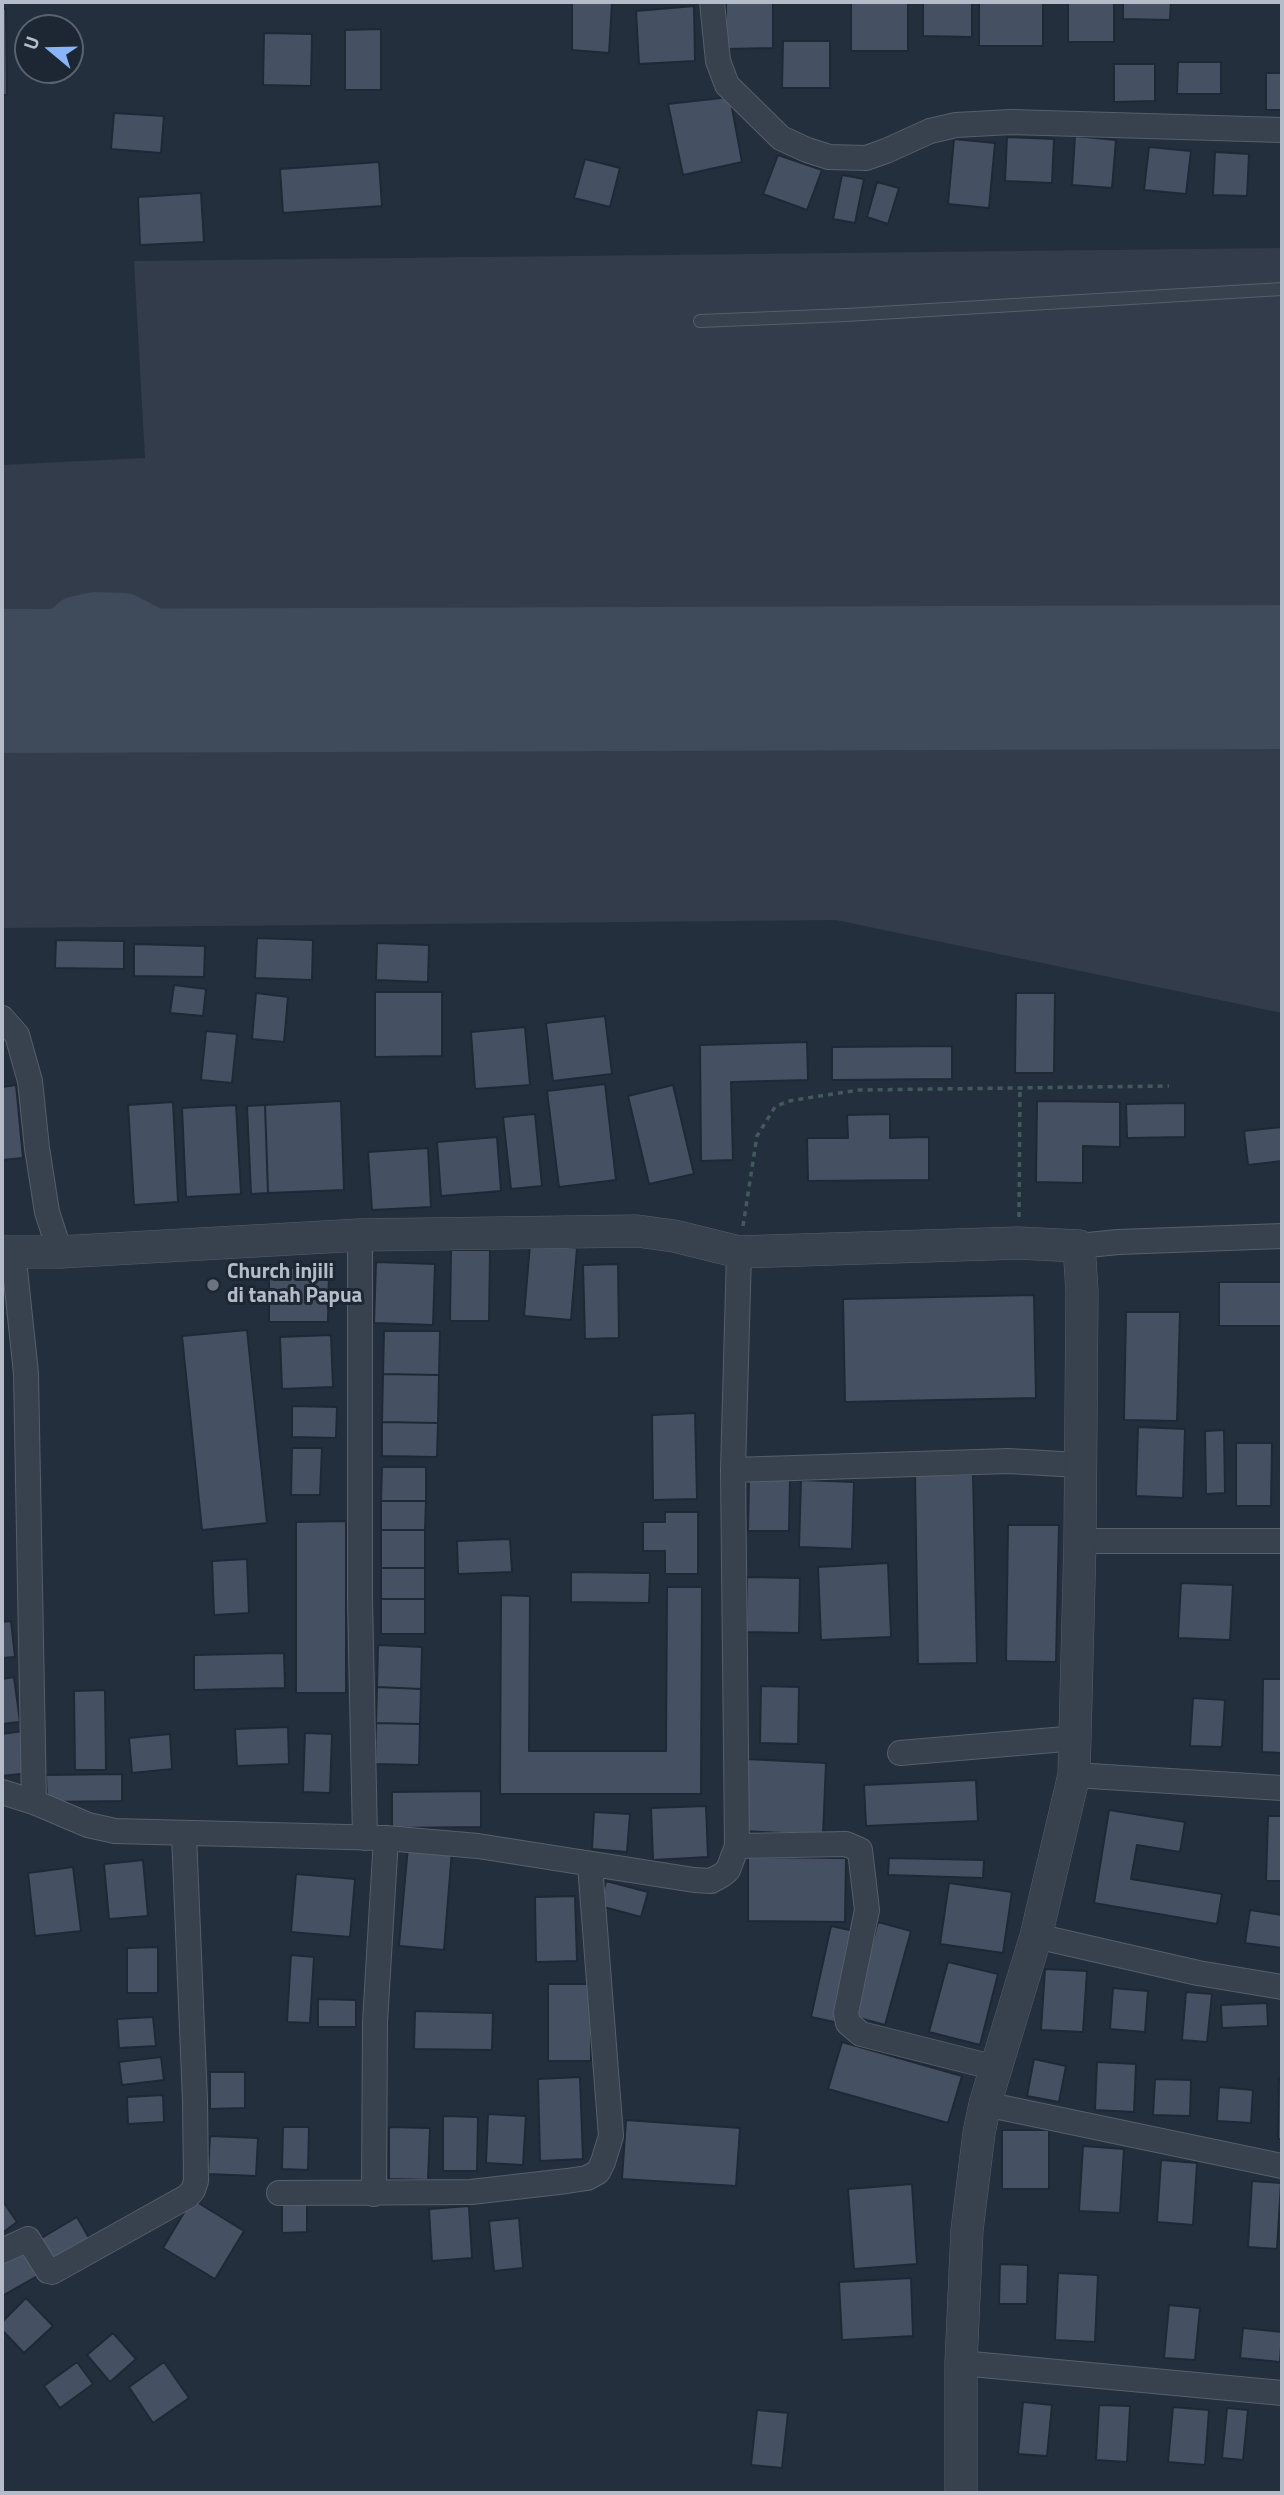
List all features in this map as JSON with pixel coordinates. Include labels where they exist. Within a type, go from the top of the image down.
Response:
[{"type":"street","points":[[712,2],[718,61],[727,85],[781,138],[829,157],[866,158],[930,131],[956,125],[1024,122],[1282,130]]},
{"type":"street","points":[[2,1018],[17,1035],[30,1081],[47,1212],[60,1252]]},
{"type":"street","points":[[34,1802],[26,1373],[13,1252],[47,1212]]},
{"type":"street","points":[[13,1252],[60,1252],[360,1234],[638,1231],[674,1236],[739,1252],[1018,1243],[1079,1246],[1282,1236]]},
{"type":"street","points":[[360,1234],[360,1599],[375,1838],[374,2194]]},
{"type":"street","points":[[962,2483],[961,2363],[967,2230],[985,2104],[1036,1936],[1074,1775],[1080,1541],[1082,1291],[1079,1246]]},
{"type":"street","points":[[2,1793],[34,1802],[88,1825],[115,1831],[375,1838],[478,1846],[694,1880],[711,1881],[728,1870],[737,1846],[733,1470],[739,1252]]},
{"type":"street","points":[[733,1470],[982,1462],[1079,1465]]},
{"type":"street","points":[[1080,1541],[1282,1541]]},
{"type":"street","points":[[900,1753],[1077,1738]]},
{"type":"street","points":[[1074,1775],[1282,1788]]},
{"type":"street","points":[[2,2251],[27,2239],[52,2273],[188,2196],[193,2190],[196,2181],[195,2101],[184,1834]]},
{"type":"street","points":[[737,1846],[846,1844],[860,1850],[867,1910],[846,2013],[848,2023],[861,2034],[996,2068]]},
{"type":"street","points":[[279,2193],[374,2194],[514,2189],[587,2178],[598,2172],[611,2136],[590,1865]]},
{"type":"street","points":[[1036,1936],[1198,1973],[1282,1987]]},
{"type":"street","points":[[985,2104],[1282,2166]]},
{"type":"street","points":[[961,2363],[1282,2393]]},
{"type":"lane","points":[[700,321],[1282,289]]},
{"type":"path","points":[[739,1252],[757,1136],[775,1107],[788,1101],[859,1090],[1169,1086]]},
{"type":"path","points":[[1018,1243],[1020,1089]]},
{"type":"shaded area","points":[[1282,248],[1282,1013],[836,920],[2,928],[2,465],[145,458],[134,261]]},
{"type":"building","points":[[572,2],[612,3],[609,53],[572,50]]},
{"type":"building","points":[[726,2],[773,2],[773,48],[726,49]]},
{"type":"building","points":[[851,2],[908,2],[908,51],[851,51]]},
{"type":"building","points":[[923,2],[972,2],[972,37],[923,36]]},
{"type":"building","points":[[979,2],[1043,2],[1043,46],[979,46]]},
{"type":"building","points":[[1068,2],[1114,2],[1114,42],[1068,42]]},
{"type":"building","points":[[1123,2],[1171,2],[1170,20],[1123,19]]},
{"type":"building","points":[[694,6],[695,61],[639,64],[636,11]]},
{"type":"building","points":[[2,9],[6,9],[7,95],[2,95]]},
{"type":"building","points":[[381,29],[381,90],[345,90],[345,30]]},
{"type":"building","points":[[264,33],[312,34],[311,86],[263,85]]},
{"type":"building","points":[[783,41],[830,41],[830,88],[782,88]]},
{"type":"building","points":[[1178,62],[1221,62],[1221,94],[1177,94]]},
{"type":"building","points":[[1114,64],[1155,64],[1155,101],[1114,102]]},
{"type":"building","points":[[1266,73],[1282,73],[1282,110],[1266,110]]},
{"type":"building","points":[[730,97],[742,162],[683,175],[668,104]]},
{"type":"building","points":[[114,113],[164,116],[161,153],[111,149]]},
{"type":"building","points":[[1075,136],[1116,140],[1112,188],[1072,185]]},
{"type":"building","points":[[1007,137],[1054,139],[1052,183],[1005,181]]},
{"type":"building","points":[[954,139],[995,143],[989,208],[948,204]]},
{"type":"building","points":[[1149,147],[1191,151],[1186,194],[1144,190]]},
{"type":"building","points":[[1215,152],[1249,154],[1247,196],[1213,195]]},
{"type":"building","points":[[778,155],[822,170],[807,210],[763,194]]},
{"type":"building","points":[[585,159],[620,168],[610,207],[574,198]]},
{"type":"building","points":[[379,162],[382,206],[283,213],[280,169]]},
{"type":"building","points":[[842,175],[864,179],[855,223],[833,219]]},
{"type":"building","points":[[877,182],[899,188],[888,224],[867,217]]},
{"type":"building","points":[[201,193],[204,242],[140,245],[138,197]]},
{"type":"building","points":[[257,938],[313,940],[312,980],[255,978]]},
{"type":"building","points":[[56,940],[124,941],[124,969],[55,968]]},
{"type":"building","points":[[377,943],[429,945],[428,982],[376,980]]},
{"type":"building","points":[[134,944],[205,946],[204,977],[134,976]]},
{"type":"building","points":[[174,985],[206,989],[203,1016],[170,1013]]},
{"type":"building","points":[[375,992],[442,992],[442,1056],[375,1057]]},
{"type":"building","points":[[256,993],[288,997],[284,1042],[252,1039]]},
{"type":"building","points":[[1016,993],[1055,993],[1054,1073],[1015,1073]]},
{"type":"building","points":[[605,1016],[612,1074],[553,1081],[546,1023]]},
{"type":"building","points":[[525,1027],[530,1085],[475,1089],[471,1032]]},
{"type":"building","points":[[206,1031],[237,1034],[232,1083],[201,1080]]},
{"type":"building","points":[[807,1042],[808,1080],[731,1082],[733,1160],[701,1161],[700,1045]]},
{"type":"building","points":[[952,1046],[952,1079],[832,1080],[832,1047]]},
{"type":"building","points":[[605,1084],[616,1180],[559,1187],[547,1091]]},
{"type":"building","points":[[16,1085],[23,1158],[2,1160],[2,1087]]},
{"type":"building","points":[[673,1085],[694,1174],[649,1184],[628,1096]]},
{"type":"building","points":[[341,1101],[344,1190],[268,1193],[265,1105]]},
{"type":"building","points":[[1037,1101],[1120,1102],[1120,1147],[1083,1146],[1083,1183],[1036,1182]]},
{"type":"building","points":[[173,1102],[178,1202],[134,1205],[128,1105]]},
{"type":"building","points":[[1185,1103],[1185,1137],[1127,1138],[1126,1104]]},
{"type":"building","points":[[236,1105],[241,1194],[186,1197],[182,1108]]},
{"type":"building","points":[[265,1105],[268,1193],[251,1194],[247,1106]]},
{"type":"building","points":[[535,1114],[542,1186],[511,1189],[503,1117]]},
{"type":"building","points":[[890,1114],[890,1138],[929,1137],[929,1180],[808,1181],[807,1138],[848,1138],[847,1115]]},
{"type":"building","points":[[1282,1127],[1282,1161],[1248,1165],[1244,1131]]},
{"type":"building","points":[[497,1137],[501,1191],[441,1196],[437,1142]]},
{"type":"building","points":[[428,1148],[431,1207],[372,1210],[368,1152]]},
{"type":"building","points":[[530,1244],[577,1248],[571,1320],[524,1316]]},
{"type":"building","points":[[451,1250],[490,1250],[489,1321],[450,1321]]},
{"type":"building","points":[[376,1262],[435,1264],[433,1325],[374,1323]]},
{"type":"building","points":[[618,1264],[619,1338],[585,1339],[583,1265]]},
{"type":"building","points":[[269,1268],[329,1268],[328,1322],[269,1322]]},
{"type":"building","points":[[1219,1282],[1282,1282],[1282,1326],[1219,1326]]},
{"type":"building","points":[[1034,1295],[1036,1398],[845,1402],[843,1299]]},
{"type":"building","points":[[1126,1312],[1180,1312],[1177,1421],[1124,1420]]},
{"type":"building","points":[[247,1330],[267,1523],[202,1530],[182,1336]]},
{"type":"building","points":[[384,1331],[440,1331],[439,1375],[383,1374]]},
{"type":"building","points":[[331,1335],[333,1387],[282,1389],[280,1337]]},
{"type":"building","points":[[383,1374],[439,1375],[438,1423],[382,1422]]},
{"type":"building","points":[[292,1406],[337,1407],[336,1438],[292,1437]]},
{"type":"building","points":[[695,1413],[697,1499],[653,1500],[652,1415]]},
{"type":"building","points":[[382,1422],[438,1423],[437,1457],[382,1456]]},
{"type":"building","points":[[1138,1427],[1185,1429],[1183,1498],[1136,1496]]},
{"type":"building","points":[[1224,1430],[1225,1493],[1206,1494],[1205,1431]]},
{"type":"building","points":[[1236,1443],[1272,1443],[1271,1506],[1236,1506]]},
{"type":"building","points":[[292,1448],[322,1448],[320,1495],[291,1495]]},
{"type":"building","points":[[382,1467],[426,1467],[426,1501],[381,1501]]},
{"type":"building","points":[[973,1474],[977,1663],[918,1664],[915,1475]]},
{"type":"building","points":[[749,1479],[790,1479],[789,1531],[748,1531]]},
{"type":"building","points":[[801,1480],[854,1482],[852,1549],[799,1547]]},
{"type":"building","points":[[381,1501],[426,1501],[425,1530],[381,1530]]},
{"type":"building","points":[[665,1512],[698,1512],[698,1574],[665,1574],[665,1551],[643,1551],[643,1522],[665,1522]]},
{"type":"building","points":[[346,1521],[346,1693],[296,1693],[296,1522]]},
{"type":"building","points":[[1008,1525],[1059,1525],[1056,1662],[1006,1661]]},
{"type":"building","points":[[381,1530],[425,1530],[425,1568],[381,1568]]},
{"type":"building","points":[[510,1539],[512,1572],[458,1574],[457,1541]]},
{"type":"building","points":[[247,1559],[249,1613],[214,1615],[212,1561]]},
{"type":"building","points":[[888,1563],[891,1637],[821,1640],[818,1567]]},
{"type":"building","points":[[381,1568],[425,1568],[425,1599],[381,1599]]},
{"type":"building","points":[[571,1572],[650,1573],[649,1603],[571,1602]]},
{"type":"building","points":[[747,1577],[800,1578],[799,1633],[746,1632]]},
{"type":"building","points":[[1181,1583],[1233,1585],[1230,1640],[1178,1638]]},
{"type":"building","points":[[667,1587],[702,1587],[701,1794],[500,1794],[501,1595],[530,1596],[529,1751],[666,1751]]},
{"type":"building","points":[[381,1599],[425,1599],[425,1634],[381,1634]]},
{"type":"building","points":[[11,1621],[15,1657],[2,1658],[2,1622]]},
{"type":"building","points":[[378,1645],[422,1647],[421,1689],[377,1687]]},
{"type":"building","points":[[284,1653],[285,1688],[194,1690],[194,1655]]},
{"type":"building","points":[[14,1677],[20,1722],[2,1724],[2,1679]]},
{"type":"building","points":[[1263,1679],[1282,1679],[1282,1753],[1262,1752]]},
{"type":"building","points":[[761,1686],[799,1687],[798,1744],[760,1743]]},
{"type":"building","points":[[377,1687],[421,1689],[420,1724],[376,1723]]},
{"type":"building","points":[[105,1690],[106,1770],[75,1770],[74,1691]]},
{"type":"building","points":[[1193,1698],[1225,1700],[1222,1747],[1190,1746]]},
{"type":"building","points":[[376,1723],[420,1724],[419,1765],[375,1764]]},
{"type":"building","points":[[288,1727],[289,1764],[237,1766],[235,1729]]},
{"type":"building","points":[[23,1731],[29,1773],[2,1776],[2,1734]]},
{"type":"building","points":[[305,1733],[332,1734],[330,1793],[303,1792]]},
{"type":"building","points":[[170,1734],[172,1769],[132,1773],[129,1738]]},
{"type":"building","points":[[746,1759],[826,1763],[823,1835],[742,1831]]},
{"type":"building","points":[[122,1774],[122,1801],[47,1802],[46,1775]]},
{"type":"building","points":[[976,1780],[978,1821],[866,1826],[864,1785]]},
{"type":"building","points":[[481,1791],[481,1827],[392,1828],[392,1792]]},
{"type":"building","points":[[706,1806],[708,1857],[653,1860],[651,1808]]},
{"type":"building","points":[[1109,1810],[1185,1822],[1180,1852],[1137,1845],[1131,1879],[1222,1894],[1217,1924],[1094,1903]]},
{"type":"building","points":[[594,1812],[630,1814],[627,1852],[592,1849]]},
{"type":"building","points":[[1268,1816],[1282,1816],[1282,1881],[1266,1881]]},
{"type":"building","points":[[408,1847],[452,1850],[444,1950],[399,1946]]},
{"type":"building","points":[[748,1857],[846,1858],[845,1922],[748,1921]]},
{"type":"building","points":[[889,1858],[984,1860],[983,1878],[888,1875]]},
{"type":"building","points":[[143,1860],[148,1916],[109,1919],[104,1864]]},
{"type":"building","points":[[73,1867],[81,1931],[35,1936],[28,1873]]},
{"type":"building","points":[[296,1874],[355,1879],[350,1937],[291,1932]]},
{"type":"building","points":[[606,1881],[648,1892],[641,1917],[600,1906]]},
{"type":"building","points":[[949,1883],[1012,1892],[1003,1953],[940,1944]]},
{"type":"building","points":[[575,1896],[577,1961],[536,1962],[535,1897]]},
{"type":"building","points":[[1250,1910],[1282,1915],[1282,1948],[1245,1943]]},
{"type":"building","points":[[878,1922],[911,1931],[885,2025],[852,2016]]},
{"type":"building","points":[[831,1926],[859,1932],[839,2023],[811,2017]]},
{"type":"building","points":[[158,1947],[158,1993],[127,1993],[127,1948]]},
{"type":"building","points":[[291,1955],[314,1957],[310,2023],[287,2022]]},
{"type":"building","points":[[948,1962],[998,1974],[980,2045],[929,2032]]},
{"type":"building","points":[[1045,1969],[1087,1971],[1083,2032],[1041,2030]]},
{"type":"building","points":[[548,1984],[591,1984],[591,2061],[548,2061]]},
{"type":"building","points":[[1113,1988],[1148,1991],[1145,2032],[1110,2029]]},
{"type":"building","points":[[1186,1992],[1212,1994],[1207,2042],[1182,2040]]},
{"type":"building","points":[[318,1999],[356,2000],[356,2027],[318,2027]]},
{"type":"building","points":[[1267,2003],[1268,2026],[1222,2028],[1221,2005]]},
{"type":"building","points":[[415,2011],[493,2013],[492,2050],[414,2049]]},
{"type":"building","points":[[153,2017],[156,2046],[119,2048],[117,2019]]},
{"type":"building","points":[[842,2042],[962,2076],[948,2123],[828,2089]]},
{"type":"building","points":[[161,2057],[164,2080],[122,2085],[119,2062]]},
{"type":"building","points":[[1034,2059],[1066,2066],[1059,2102],[1027,2096]]},
{"type":"building","points":[[1097,2062],[1136,2064],[1134,2112],[1095,2110]]},
{"type":"building","points":[[210,2072],[245,2072],[245,2108],[210,2109]]},
{"type":"building","points":[[580,2077],[583,2159],[540,2161],[538,2079]]},
{"type":"building","points":[[1279,2078],[1282,2079],[1282,2139],[1278,2139]]},
{"type":"building","points":[[1155,2079],[1191,2080],[1190,2116],[1153,2115]]},
{"type":"building","points":[[1219,2087],[1253,2090],[1251,2123],[1217,2121]]},
{"type":"building","points":[[163,2095],[164,2122],[128,2124],[127,2097]]},
{"type":"building","points":[[488,2114],[526,2116],[523,2165],[486,2163]]},
{"type":"building","points":[[443,2116],[478,2117],[477,2171],[443,2171]]},
{"type":"building","points":[[626,2120],[740,2128],[736,2186],[622,2179]]},
{"type":"building","points":[[283,2127],[309,2127],[308,2170],[282,2169]]},
{"type":"building","points":[[389,2127],[430,2128],[428,2180],[389,2179]]},
{"type":"building","points":[[1002,2130],[1049,2130],[1049,2189],[1002,2189]]},
{"type":"building","points":[[210,2136],[258,2138],[256,2176],[208,2174]]},
{"type":"building","points":[[1083,2146],[1124,2149],[1120,2213],[1079,2211]]},
{"type":"building","points":[[1161,2160],[1197,2163],[1193,2225],[1157,2222]]},
{"type":"building","points":[[1252,2181],[1281,2183],[1277,2249],[1248,2247]]},
{"type":"building","points":[[912,2184],[917,2264],[854,2269],[848,2189]]},
{"type":"building","points":[[192,2199],[244,2231],[215,2279],[163,2248]]},
{"type":"building","points":[[2,2200],[17,2222],[2,2233]]},
{"type":"building","points":[[282,2201],[307,2201],[307,2232],[282,2233]]},
{"type":"building","points":[[469,2206],[472,2258],[432,2261],[429,2209]]},
{"type":"building","points":[[77,2217],[89,2238],[50,2261],[38,2240]]},
{"type":"building","points":[[519,2218],[523,2268],[494,2271],[489,2221]]},
{"type":"building","points":[[25,2246],[41,2274],[2,2296],[2,2259]]},
{"type":"building","points":[[1000,2264],[1028,2265],[1027,2304],[999,2304]]},
{"type":"building","points":[[1058,2273],[1098,2275],[1095,2342],[1055,2340]]},
{"type":"building","points":[[911,2278],[913,2336],[842,2340],[839,2282]]},
{"type":"building","points":[[26,2298],[53,2326],[24,2353],[2,2330],[2,2322]]},
{"type":"building","points":[[1169,2305],[1200,2308],[1195,2360],[1164,2358]]},
{"type":"building","points":[[1243,2328],[1282,2332],[1280,2362],[1240,2358]]},
{"type":"building","points":[[113,2333],[136,2359],[110,2382],[87,2355]]},
{"type":"building","points":[[77,2362],[93,2384],[60,2408],[44,2386]]},
{"type":"building","points":[[164,2362],[189,2398],[153,2423],[129,2387]]},
{"type":"building","points":[[1023,2402],[1052,2405],[1047,2456],[1018,2454]]},
{"type":"building","points":[[1099,2405],[1130,2406],[1127,2462],[1096,2460]]},
{"type":"building","points":[[1173,2407],[1209,2410],[1205,2465],[1168,2462]]},
{"type":"building","points":[[1227,2408],[1248,2410],[1243,2460],[1222,2458]]},
{"type":"building","points":[[757,2410],[788,2413],[782,2468],[751,2465]]},
{"type":"taxiway","points":[[79,681],[64,669],[61,651],[64,637],[77,625],[95,621],[124,622],[232,680]]},
{"type":"runway","points":[[2,681],[1282,677]]},
{"type":"place","name":"Church injili di tanah Papua","points":[[213,1285]]}]
